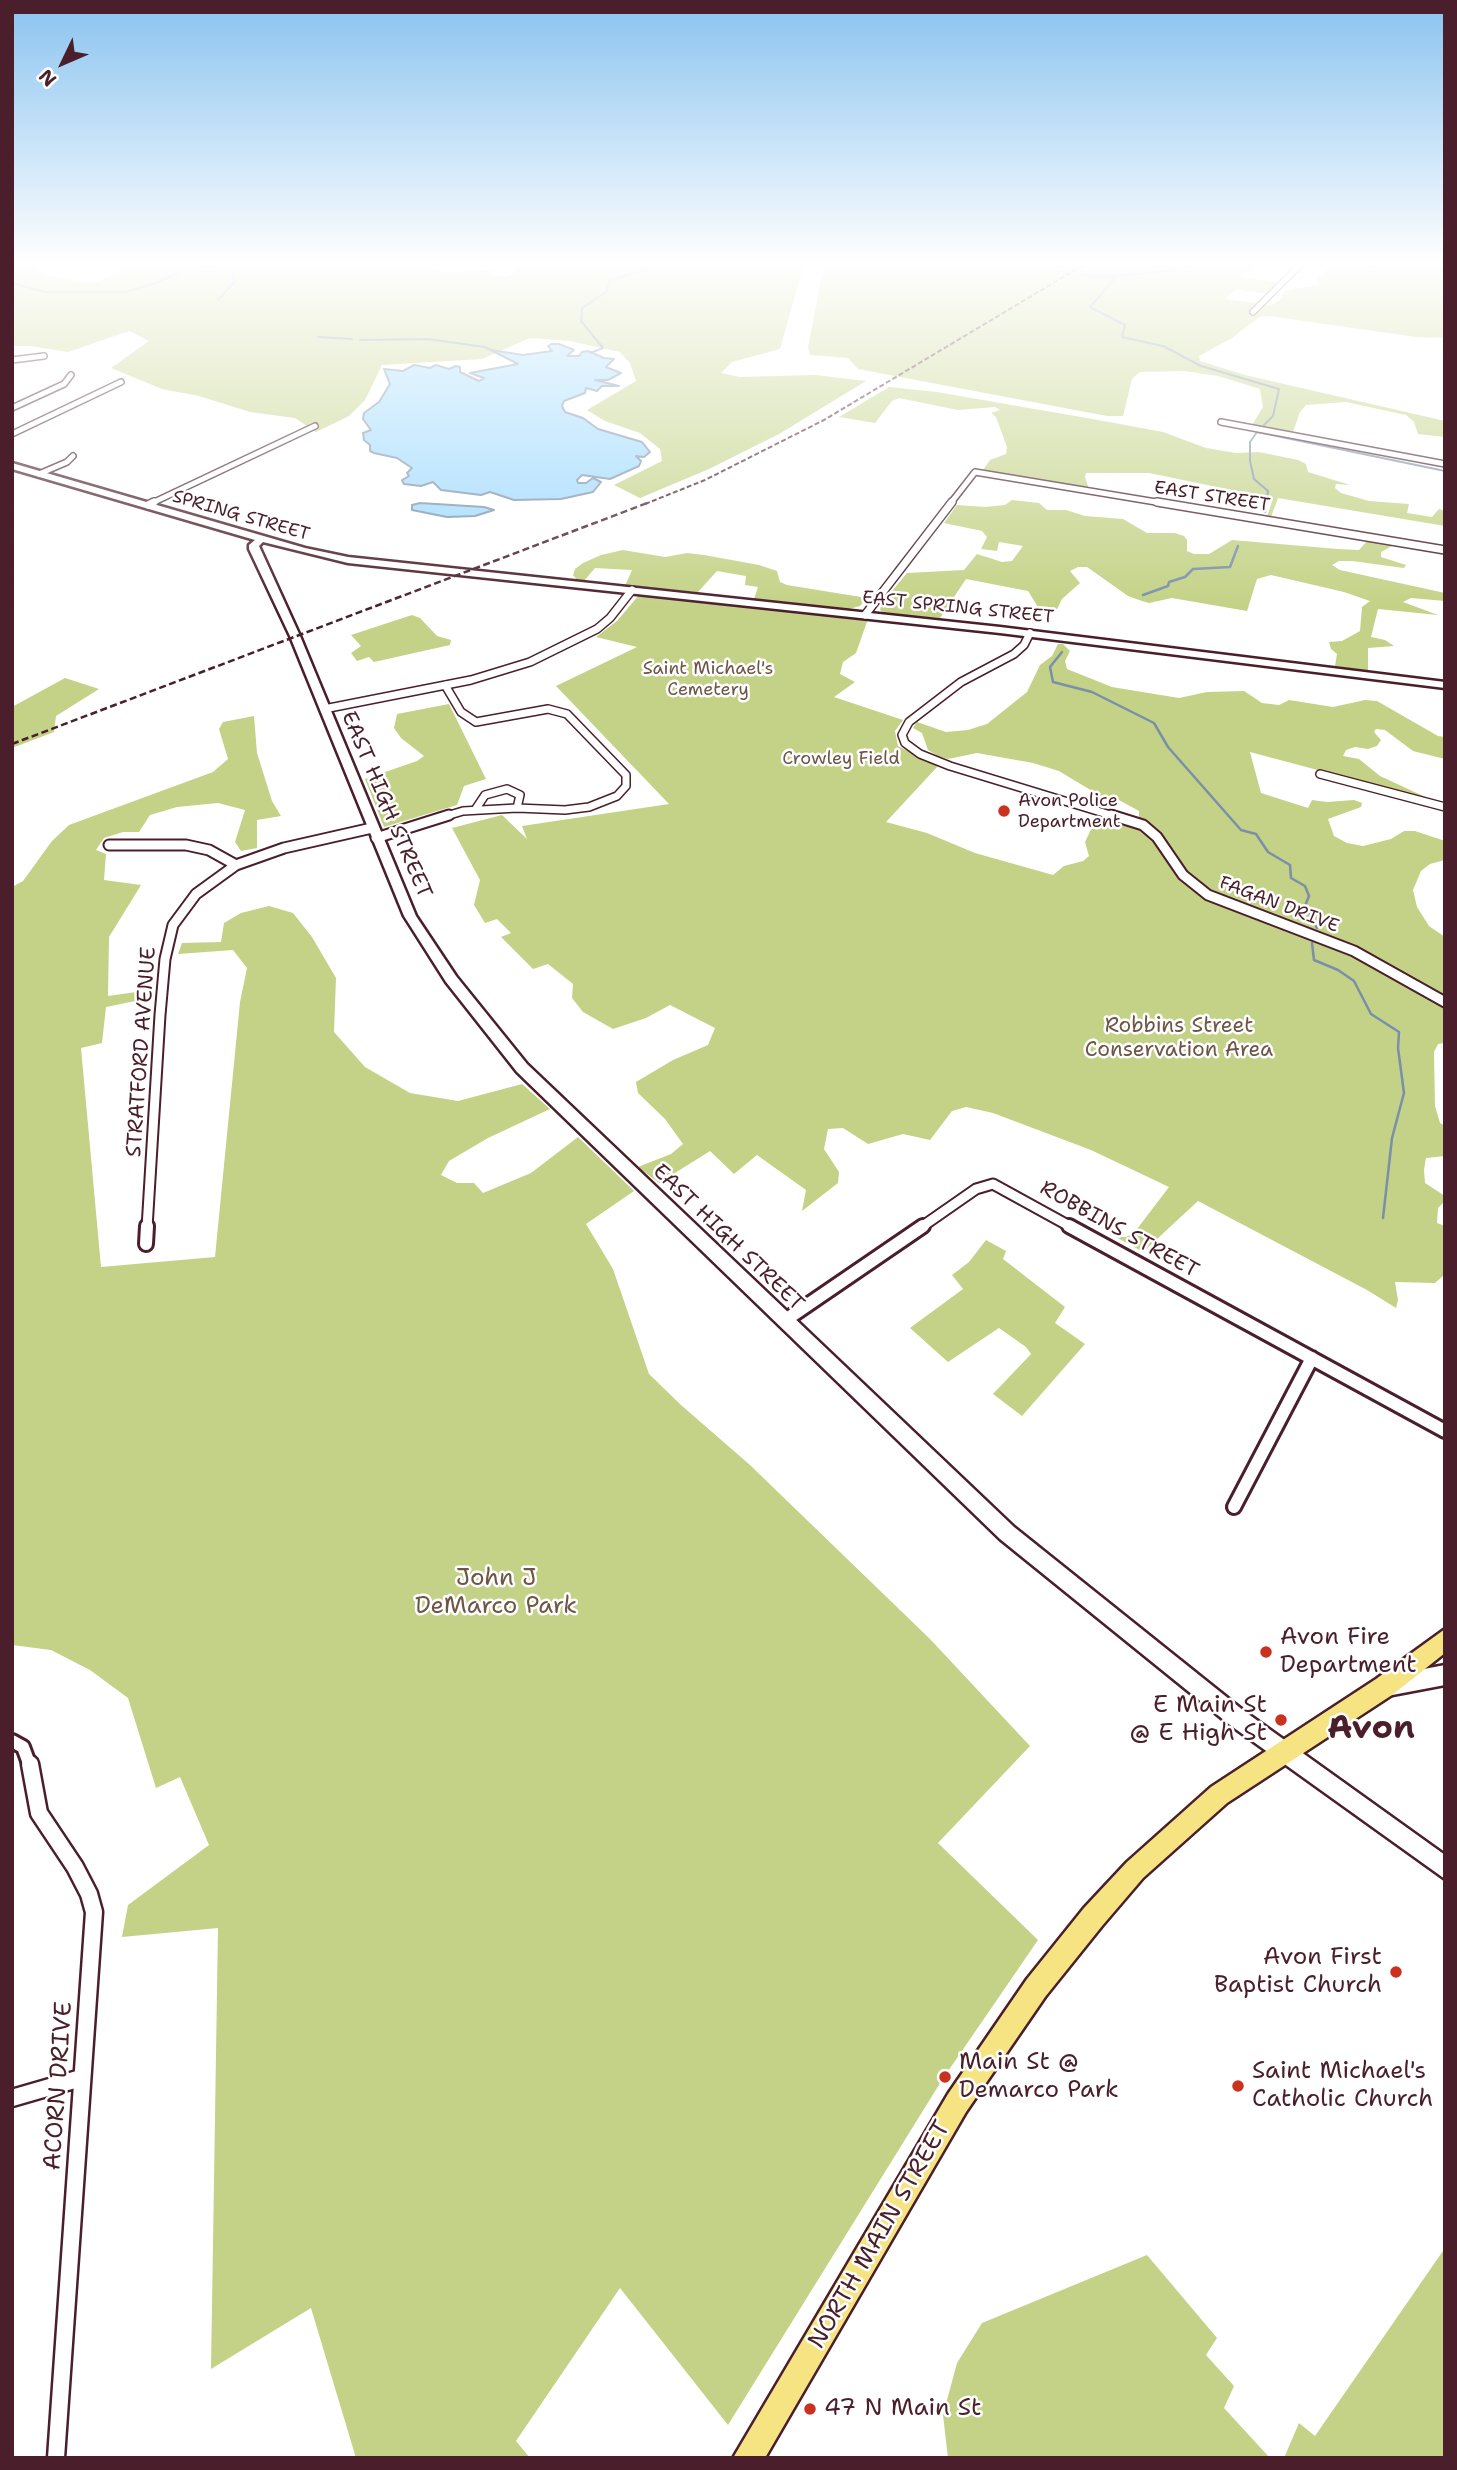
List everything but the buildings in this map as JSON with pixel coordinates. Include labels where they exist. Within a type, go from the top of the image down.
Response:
[{"type":"main road","name":"SPRING STREET","points":[[12,466],[329,558],[466,573]]},
{"type":"main road","name":"EAST HIGH STREET","points":[[262,539],[255,543],[254,549],[295,636],[374,833],[419,931],[451,979],[509,1053],[784,1321],[1018,1541],[1196,1686],[1445,1868]]},
{"type":"main road","name":"EAST SPRING STREET","points":[[466,573],[865,615],[1445,685]]},
{"type":"main road","name":"NORTH MAIN STREET","points":[[748,2458],[957,2103],[1036,1988],[1093,1917],[1144,1861],[1219,1795],[1283,1750],[1304,1741],[1384,1687],[1445,1639]]},
{"type":"main road","points":[[1384,1687],[1445,1675]]},
{"type":"street","points":[[12,408],[70,379]]},
{"type":"street","points":[[12,434],[121,382]]},
{"type":"street","points":[[1221,422],[1445,464]]},
{"type":"street","points":[[148,505],[315,426]]},
{"type":"street","points":[[39,474],[67,462],[73,456]]},
{"type":"street","name":"EAST STREET","points":[[865,615],[975,472],[1445,550]]},
{"type":"street","points":[[324,709],[504,671],[573,643],[602,625],[632,590]]},
{"type":"street","name":"FAGAN DRIVE","points":[[1030,634],[1024,645],[1014,654],[961,682],[909,722],[902,735],[905,743],[915,751],[957,768],[1143,825],[1157,836],[1183,875],[1208,895],[1354,951],[1445,1002]]},
{"type":"street","points":[[445,685],[461,712],[472,721],[487,722],[532,711],[558,710],[573,719],[626,775],[627,781],[617,796],[577,809],[475,810]]},
{"type":"street","points":[[1320,774],[1445,807]]},
{"type":"street","points":[[475,810],[485,795],[506,789],[520,795],[517,808]]},
{"type":"street","name":"STRATFORD AVENUE","points":[[146,1244],[160,1015],[169,935],[178,915],[195,894],[236,865],[298,844],[374,833],[475,810]]},
{"type":"street","points":[[109,845],[186,845],[209,850],[236,865]]},
{"type":"street","name":"ROBBINS STREET","points":[[784,1321],[976,1189],[990,1184],[1006,1189],[1445,1431]]},
{"type":"street","points":[[1234,1507],[1312,1358]]},
{"type":"street","name":"ACORN DRIVE","points":[[12,1741],[23,1747],[32,1770],[39,1813],[75,1867],[89,1894],[94,1912],[56,2458]]},
{"type":"street","points":[[12,2098],[81,2078]]},
{"type":"green space","points":[[138,379],[375,379],[365,400],[349,416],[316,432],[295,418],[250,412],[199,396],[162,389]]},
{"type":"green space","points":[[912,379],[1132,379],[1123,416],[1107,416]]},
{"type":"green space","points":[[1229,379],[1264,379],[1445,421],[1445,437],[1418,434],[1414,422],[1406,415],[1346,402],[1306,405],[1300,412],[1293,432],[1252,425],[1263,407],[1260,389]]},
{"type":"green space","points":[[636,381],[866,381],[779,434],[709,469],[640,498],[614,485],[662,461],[660,449],[640,433],[605,421],[587,410]]},
{"type":"green space","points":[[889,387],[937,392],[1163,432],[1206,448],[1236,453],[1259,452],[1298,460],[1306,464],[1308,472],[1350,485],[1336,484],[1335,488],[1341,493],[1369,501],[1409,504],[1407,513],[1432,517],[1439,509],[1445,511],[1445,526],[1278,498],[1271,517],[1267,517],[1272,501],[1261,496],[1149,473],[1086,473],[1089,489],[984,472],[990,460],[1006,454],[1007,447],[996,417],[991,413],[1000,410],[995,407],[958,410],[899,398],[892,401],[875,423],[839,417]]},
{"type":"green space","points":[[1012,500],[1039,503],[1047,510],[1066,510],[1085,516],[1123,519],[1147,533],[1175,533],[1184,536],[1187,540],[1187,551],[1194,554],[1209,554],[1232,540],[1359,550],[1367,541],[1394,545],[1381,552],[1381,557],[1406,565],[1404,568],[1352,561],[1339,561],[1332,565],[1340,570],[1445,593],[1445,601],[1411,598],[1403,602],[1438,615],[1378,609],[1371,637],[1385,640],[1394,646],[1368,648],[1368,671],[1335,666],[1337,654],[1331,649],[1329,642],[1342,641],[1360,631],[1362,607],[1370,601],[1344,592],[1271,575],[1257,579],[1247,611],[1172,598],[1149,603],[1128,596],[1087,567],[1070,571],[1080,583],[1062,599],[1057,609],[1038,607],[1028,591],[966,579],[940,618],[885,614],[880,610],[882,603],[907,573],[964,570],[977,554],[1002,562],[1012,561],[1023,546],[999,542],[997,551],[981,549],[987,537],[982,531],[944,523],[957,505],[985,507],[1005,505]]},
{"type":"green space","points":[[623,550],[665,557],[687,553],[759,565],[777,571],[780,582],[787,585],[867,598],[860,606],[845,610],[754,599],[758,587],[745,585],[746,576],[717,571],[698,592],[625,586],[632,570],[595,568],[584,581],[577,580],[573,575],[575,569],[583,563]]},
{"type":"green space","points":[[639,595],[868,619],[856,653],[843,662],[840,674],[855,682],[834,697],[903,720],[895,731],[898,746],[938,766],[886,822],[927,833],[975,853],[1053,875],[1064,866],[1083,861],[1089,856],[1085,842],[1097,817],[1126,825],[1139,819],[1139,811],[1119,800],[1102,797],[1059,771],[1033,763],[977,753],[948,759],[938,756],[928,750],[922,733],[913,728],[917,722],[946,732],[968,730],[987,724],[1027,692],[1040,665],[1052,656],[1058,644],[1063,644],[1070,651],[1065,661],[1067,669],[1112,687],[1179,698],[1207,692],[1244,691],[1262,703],[1279,705],[1289,700],[1333,707],[1365,700],[1377,701],[1438,736],[1445,737],[1445,759],[1413,751],[1385,730],[1376,729],[1374,732],[1381,740],[1377,746],[1368,749],[1355,747],[1346,750],[1343,756],[1359,759],[1380,776],[1434,801],[1250,752],[1261,793],[1308,808],[1312,800],[1354,800],[1362,803],[1361,807],[1328,819],[1334,836],[1347,843],[1363,846],[1391,839],[1404,831],[1415,831],[1445,841],[1445,860],[1430,864],[1421,871],[1413,890],[1417,907],[1429,926],[1445,937],[1445,1043],[1438,1044],[1434,1052],[1435,1106],[1440,1123],[1445,1126],[1445,1156],[1426,1158],[1424,1170],[1425,1183],[1445,1196],[1445,1201],[1438,1208],[1437,1223],[1445,1226],[1444,1275],[1435,1283],[1395,1282],[1398,1300],[1396,1308],[1198,1201],[1143,1252],[1116,1237],[1126,1237],[1134,1233],[1169,1187],[1091,1150],[993,1113],[966,1107],[952,1111],[930,1140],[903,1134],[868,1144],[843,1128],[828,1129],[824,1149],[839,1172],[838,1183],[802,1211],[806,1190],[757,1155],[734,1174],[710,1151],[659,1183],[638,1167],[671,1154],[683,1144],[665,1119],[638,1093],[636,1082],[673,1060],[708,1045],[715,1028],[670,1005],[646,1018],[613,1029],[583,1012],[572,998],[573,984],[548,964],[533,969],[501,937],[511,933],[497,919],[485,923],[474,905],[480,880],[452,828],[502,815],[527,839],[522,826],[669,804],[556,686],[637,647],[596,637],[617,621]]},
{"type":"green space","points":[[412,615],[420,618],[437,636],[451,640],[450,645],[374,662],[369,657],[357,661],[351,653],[361,646],[351,635]]},
{"type":"green space","points":[[65,678],[99,689],[56,716],[54,732],[12,748],[12,707]]},
{"type":"green space","points":[[449,704],[486,779],[464,786],[457,805],[384,827],[365,779],[417,761],[424,756],[401,738],[394,728],[397,714]]},
{"type":"green space","name":"John J DeMarco Park","points":[[254,716],[257,753],[272,801],[281,816],[257,820],[257,848],[241,851],[235,842],[245,810],[218,803],[177,807],[150,815],[139,832],[123,832],[104,838],[96,850],[106,854],[104,880],[141,885],[109,937],[108,996],[150,990],[150,998],[106,1007],[102,1043],[81,1048],[101,1267],[215,1257],[240,1002],[247,968],[233,950],[178,954],[182,943],[221,942],[224,923],[241,913],[269,906],[293,913],[312,937],[336,978],[334,1032],[365,1067],[410,1093],[458,1101],[522,1084],[550,1109],[488,1138],[449,1161],[441,1175],[457,1183],[474,1183],[483,1193],[531,1173],[578,1137],[634,1191],[586,1224],[613,1269],[649,1374],[750,1465],[930,1639],[1030,1746],[938,1843],[1038,1940],[942,2080],[728,2425],[620,2288],[516,2441],[530,2458],[356,2458],[311,2308],[211,2369],[218,1928],[122,1937],[128,1905],[209,1845],[180,1777],[156,1788],[128,1698],[90,1670],[51,1650],[12,1645],[12,887],[23,881],[52,841],[69,825],[213,772],[228,759],[219,729],[223,722]]},
{"type":"green space","points":[[986,1240],[1006,1251],[1003,1259],[1065,1307],[1055,1323],[1085,1344],[1022,1416],[993,1394],[1031,1354],[1026,1347],[999,1328],[948,1362],[910,1328],[963,1289],[952,1275],[969,1262]]},
{"type":"green space","points":[[1445,2248],[1445,2458],[1284,2458],[1299,2423],[1315,2436]]},
{"type":"green space","points":[[1147,2255],[1217,2338],[1206,2355],[1234,2386],[1224,2408],[1270,2458],[948,2458],[943,2415],[957,2363],[982,2323]]},
{"type":"water","points":[[388,379],[609,379],[595,380],[619,386],[602,386],[597,391],[586,388],[585,393],[564,401],[562,406],[565,412],[583,418],[598,429],[642,442],[650,452],[644,457],[636,456],[641,461],[639,466],[610,479],[582,475],[577,480],[578,483],[586,483],[593,478],[601,482],[593,492],[561,499],[514,500],[490,492],[481,495],[441,490],[433,482],[421,486],[404,484],[402,480],[409,476],[407,473],[412,468],[397,458],[370,451],[370,445],[364,440],[363,433],[371,430],[363,419],[364,413],[379,402],[390,384]]},
{"type":"water","points":[[420,503],[494,510],[475,516],[447,517],[412,510],[412,505]]},
{"type":"waterway","points":[[1246,379],[1279,389],[1273,416],[1264,425]]},
{"type":"waterway","points":[[1266,504],[1268,491],[1254,479],[1250,461],[1250,442],[1257,432],[1445,471]]},
{"type":"waterway","points":[[1265,512],[1266,502]]},
{"type":"waterway","points":[[1143,595],[1168,586],[1169,582],[1185,577],[1193,569],[1230,567],[1238,546]]},
{"type":"waterway","points":[[1062,652],[1050,667],[1053,682],[1092,692],[1154,723],[1168,747],[1241,830],[1256,834],[1268,852],[1290,865],[1291,878],[1305,886],[1309,896],[1305,906],[1317,928]]},
{"type":"waterway","points":[[1312,943],[1314,960],[1338,970],[1354,981],[1371,1014],[1399,1032],[1398,1048],[1404,1093],[1392,1138],[1383,1218]]},
{"type":"railway","points":[[650,502],[705,480],[824,420],[892,379]]},
{"type":"railway","points":[[12,744],[650,502]]},
{"type":"railway","points":[[645,504],[650,502]]},
{"type":"place","name":"Avon Police Department","points":[[1004,811]]},
{"type":"place","name":"Avon Fire Department","points":[[1266,1652]]},
{"type":"place","name":"E Main St @ E High St","points":[[1281,1720]]},
{"type":"place","name":"Avon First Baptist Church","points":[[1396,1972]]},
{"type":"place","name":"Main St @ Demarco Park","points":[[945,2077]]},
{"type":"place","name":"Saint Michael's Catholic Church","points":[[1238,2086]]},
{"type":"place","name":"47 N Main St","points":[[810,2409]]},
{"type":"district","name":"Avon","points":[[1371,1729]]},
{"type":"park label","name":"Saint Michael's Cemetery","points":[[708,679]]},
{"type":"park label","name":"Crowley Field","points":[[841,759]]},
{"type":"park label","name":"Robbins Street Conservation Area","points":[[1179,1039]]}]
